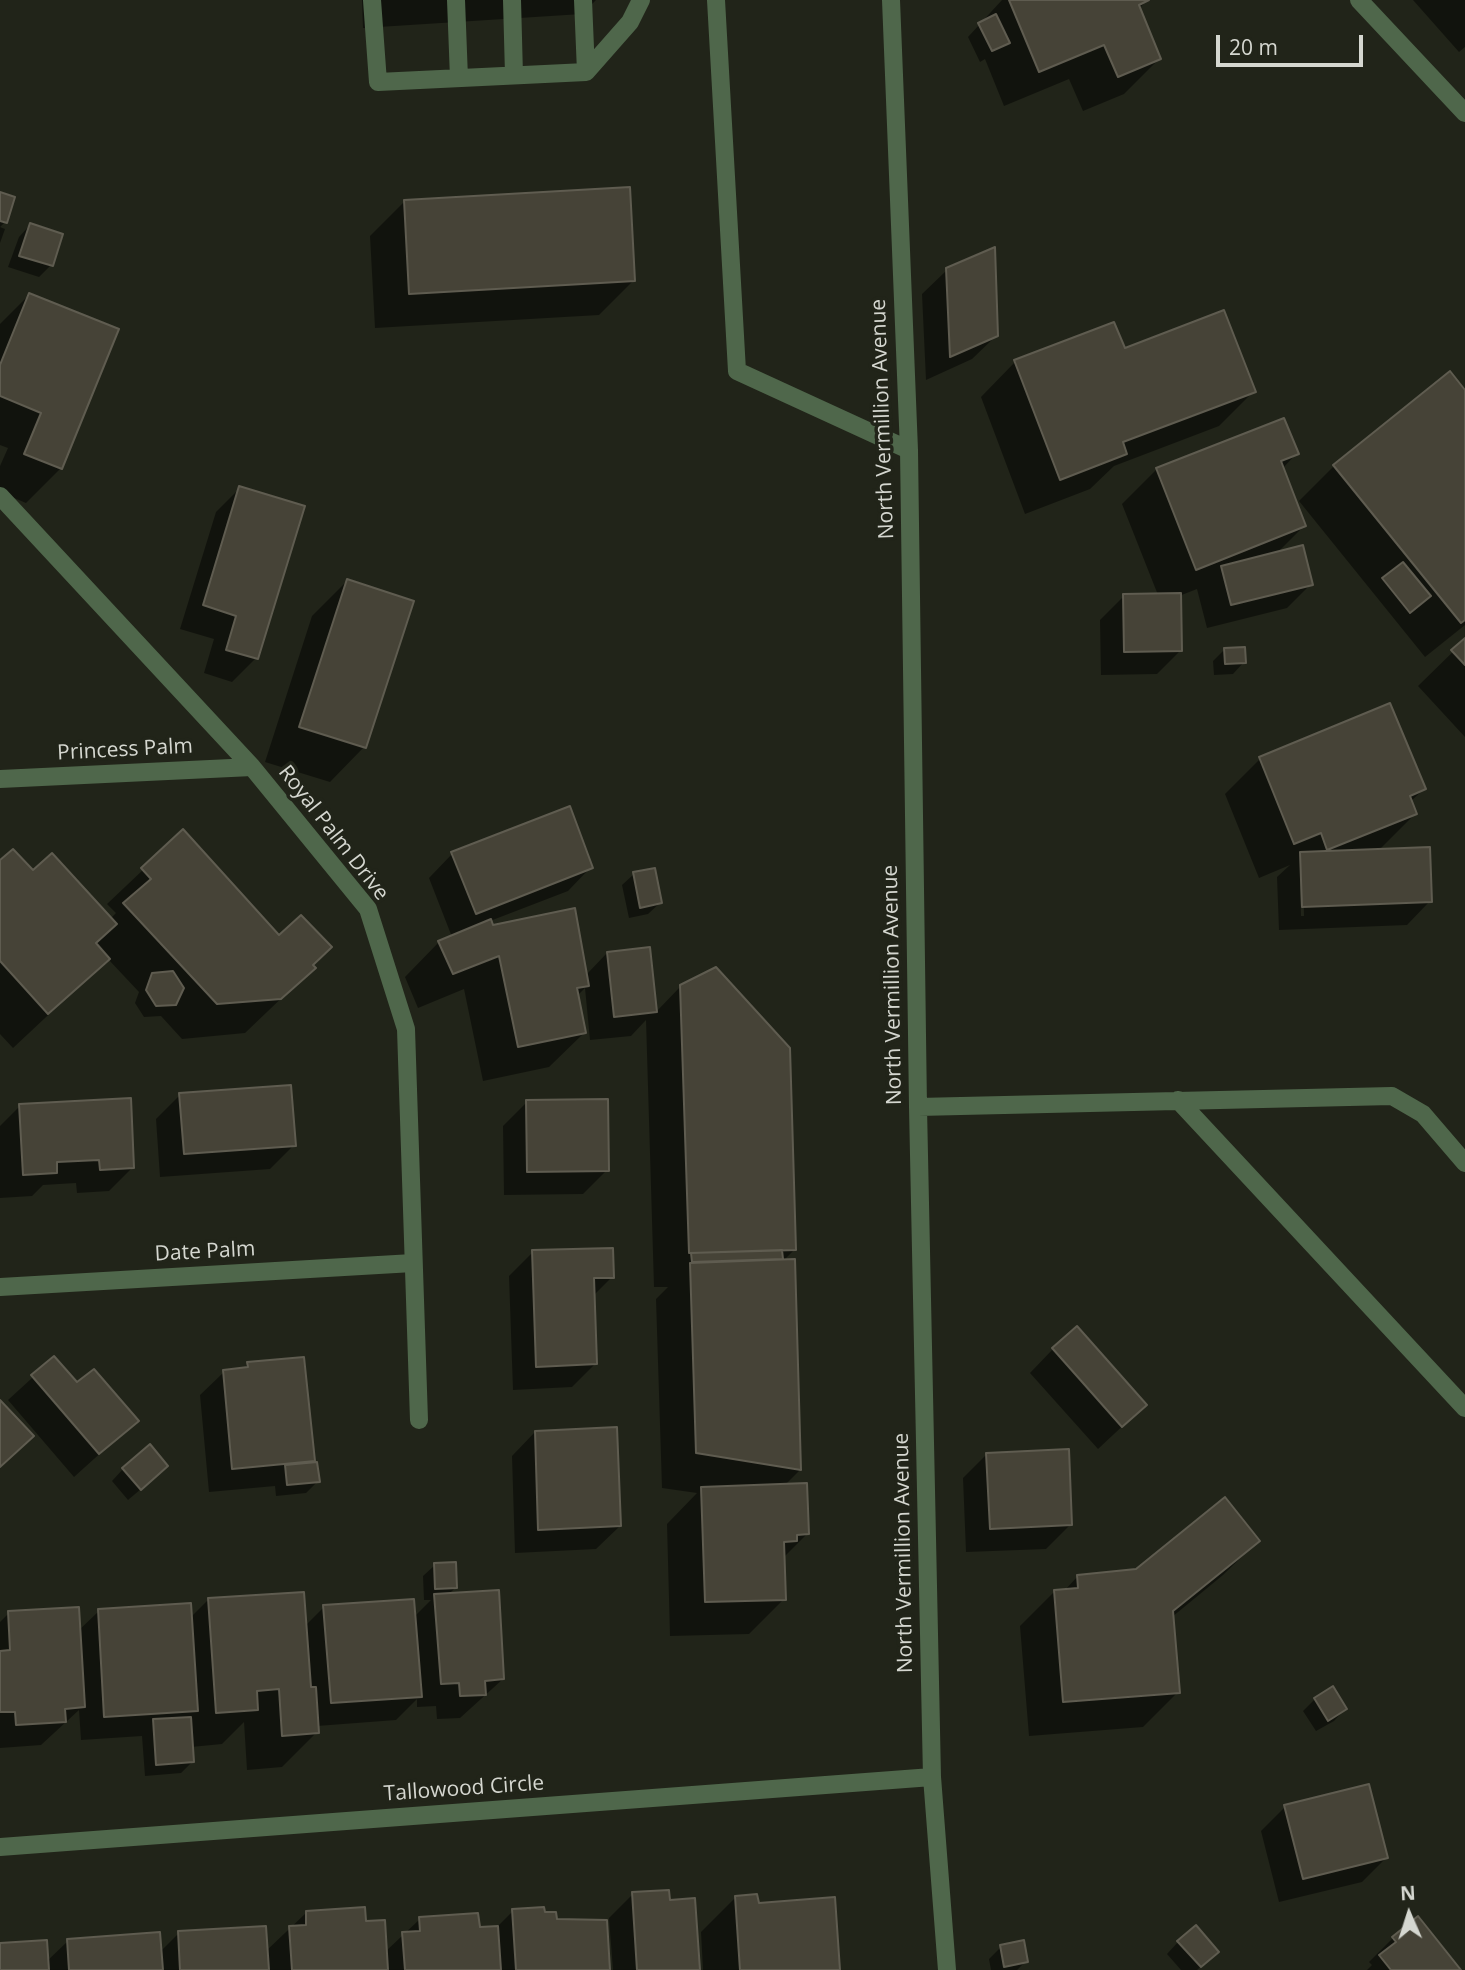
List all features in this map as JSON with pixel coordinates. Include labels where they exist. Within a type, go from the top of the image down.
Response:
[{"type":"street","points":[[372,0],[378,82],[586,72],[630,22],[641,0]]},
{"type":"street","points":[[456,0],[459,78]]},
{"type":"street","points":[[512,0],[514,75]]},
{"type":"street","points":[[583,0],[586,72]]},
{"type":"street","points":[[716,0],[737,371],[909,450]]},
{"type":"street","name":"North Vermillion Avenue","points":[[891,0],[909,450],[918,1107],[932,1777],[947,1970]]},
{"type":"street","points":[[1359,0],[1465,113]]},
{"type":"street","name":"Royal Palm Drive","points":[[0,496],[251,767],[368,909],[406,1029],[419,1420]]},
{"type":"street","name":"Princess Palm","points":[[0,779],[251,767]]},
{"type":"street","points":[[918,1107],[1392,1097],[1423,1114],[1465,1163]]},
{"type":"street","points":[[1178,1100],[1465,1408]]},
{"type":"street","name":"Date Palm","points":[[0,1287],[414,1263]]},
{"type":"street","name":"Tallowood Circle","points":[[0,1847],[932,1777]]},
{"type":"building","points":[[1009,0],[1149,0],[1139,5],[1161,59],[1118,77],[1104,45],[1039,72]]},
{"type":"building","points":[[996,14],[1010,43],[992,51],[978,23]]},
{"type":"building","points":[[630,187],[635,281],[409,294],[404,200]]},
{"type":"building","points":[[0,192],[15,197],[7,223],[0,221]]},
{"type":"building","points":[[30,223],[63,234],[53,266],[19,256]]},
{"type":"building","points":[[995,247],[998,336],[950,357],[946,268]]},
{"type":"building","points":[[29,293],[119,329],[62,469],[24,454],[41,413],[0,396],[0,365]]},
{"type":"building","points":[[1224,310],[1256,392],[1123,442],[1127,454],[1060,480],[1014,360],[1114,322],[1125,348]]},
{"type":"building","points":[[1450,371],[1465,390],[1465,620],[1461,623],[1333,465]]},
{"type":"building","points":[[1284,418],[1299,454],[1281,461],[1306,526],[1196,570],[1156,468]]},
{"type":"building","points":[[239,486],[305,506],[258,659],[226,650],[236,616],[203,605]]},
{"type":"building","points":[[1303,545],[1313,585],[1231,605],[1221,566]]},
{"type":"building","points":[[1403,562],[1431,596],[1410,613],[1382,578]]},
{"type":"building","points":[[347,579],[414,601],[366,748],[299,727]]},
{"type":"building","points":[[1181,593],[1182,651],[1124,652],[1123,594]]},
{"type":"building","points":[[1465,638],[1465,665],[1451,650]]},
{"type":"building","points":[[1245,647],[1246,663],[1225,664],[1224,648]]},
{"type":"building","points":[[1390,703],[1426,789],[1410,796],[1417,814],[1327,850],[1321,833],[1294,844],[1259,757]]},
{"type":"building","points":[[570,806],[593,868],[476,914],[451,852]]},
{"type":"building","points":[[183,829],[279,935],[301,915],[332,947],[313,965],[316,968],[281,999],[217,1004],[123,903],[151,879],[141,868]]},
{"type":"building","points":[[1430,847],[1432,902],[1302,907],[1300,852]]},
{"type":"building","points":[[13,849],[33,870],[52,853],[117,924],[96,943],[110,959],[48,1014],[0,961],[0,860]]},
{"type":"building","points":[[655,868],[662,903],[640,908],[633,872]]},
{"type":"building","points":[[575,908],[589,986],[577,988],[586,1033],[518,1047],[499,956],[453,974],[438,941],[491,919],[493,925]]},
{"type":"building","points":[[650,947],[657,1012],[614,1017],[607,952]]},
{"type":"building","points":[[716,967],[790,1048],[796,1250],[689,1253],[680,985]]},
{"type":"building","points":[[173,971],[184,988],[176,1005],[156,1006],[146,990],[152,973]]},
{"type":"building","points":[[291,1085],[296,1146],[184,1154],[179,1093]]},
{"type":"building","points":[[131,1098],[134,1168],[100,1170],[99,1160],[57,1162],[57,1173],[23,1175],[19,1104]]},
{"type":"building","points":[[608,1099],[609,1171],[527,1172],[526,1100]]},
{"type":"building","points":[[613,1248],[614,1278],[594,1278],[597,1364],[536,1367],[532,1250]]},
{"type":"building","points":[[782,1250],[783,1259],[692,1262],[691,1253]]},
{"type":"building","points":[[795,1259],[801,1470],[696,1453],[690,1263]]},
{"type":"building","points":[[1077,1326],[1147,1405],[1122,1427],[1052,1348]]},
{"type":"building","points":[[54,1356],[77,1382],[94,1369],[139,1421],[99,1454],[31,1375]]},
{"type":"building","points":[[304,1357],[315,1461],[232,1469],[223,1370],[248,1367],[247,1362]]},
{"type":"building","points":[[0,1400],[34,1436],[0,1467]]},
{"type":"building","points":[[617,1427],[621,1526],[538,1530],[535,1431]]},
{"type":"building","points":[[150,1444],[168,1466],[141,1490],[122,1468]]},
{"type":"building","points":[[1069,1449],[1072,1525],[990,1529],[986,1453]]},
{"type":"building","points":[[317,1462],[320,1482],[287,1485],[285,1465]]},
{"type":"building","points":[[807,1483],[809,1534],[797,1535],[797,1541],[784,1542],[786,1600],[705,1602],[701,1487]]},
{"type":"building","points":[[1225,1497],[1260,1541],[1173,1611],[1180,1693],[1063,1702],[1054,1590],[1078,1588],[1077,1575],[1136,1569]]},
{"type":"building","points":[[456,1562],[457,1588],[435,1589],[434,1563]]},
{"type":"building","points":[[499,1590],[504,1679],[485,1681],[486,1695],[460,1696],[459,1683],[441,1684],[434,1594]]},
{"type":"building","points":[[304,1592],[311,1687],[316,1687],[319,1733],[282,1736],[279,1689],[257,1691],[258,1710],[216,1713],[208,1598]]},
{"type":"building","points":[[414,1599],[422,1697],[331,1703],[323,1605]]},
{"type":"building","points":[[191,1603],[198,1711],[104,1717],[98,1609]]},
{"type":"building","points":[[79,1607],[85,1707],[65,1709],[66,1722],[16,1725],[15,1712],[0,1712],[0,1651],[10,1650],[8,1611]]},
{"type":"building","points":[[1333,1686],[1347,1709],[1328,1721],[1314,1698]]},
{"type":"building","points":[[191,1717],[194,1762],[156,1765],[153,1719]]},
{"type":"building","points":[[1369,1784],[1388,1858],[1303,1879],[1284,1805]]},
{"type":"building","points":[[669,1890],[670,1900],[695,1898],[700,1970],[637,1970],[632,1892]]},
{"type":"building","points":[[757,1894],[759,1903],[835,1897],[840,1970],[740,1970],[735,1896]]},
{"type":"building","points":[[365,1907],[366,1921],[385,1920],[388,1970],[292,1970],[289,1926],[306,1925],[306,1911]]},
{"type":"building","points":[[544,1907],[545,1912],[556,1912],[557,1919],[607,1920],[610,1970],[516,1970],[512,1909]]},
{"type":"building","points":[[478,1913],[480,1927],[498,1926],[501,1970],[405,1970],[402,1932],[420,1931],[419,1917]]},
{"type":"building","points":[[1418,1916],[1461,1970],[1391,1970],[1379,1955],[1396,1942],[1392,1937]]},
{"type":"building","points":[[1196,1925],[1219,1952],[1201,1967],[1177,1941]]},
{"type":"building","points":[[266,1926],[269,1970],[180,1970],[178,1931]]},
{"type":"building","points":[[160,1932],[163,1970],[69,1970],[67,1939]]},
{"type":"building","points":[[47,1940],[49,1970],[0,1970],[0,1943]]},
{"type":"building","points":[[1024,1940],[1028,1962],[1004,1967],[1000,1945]]}]
